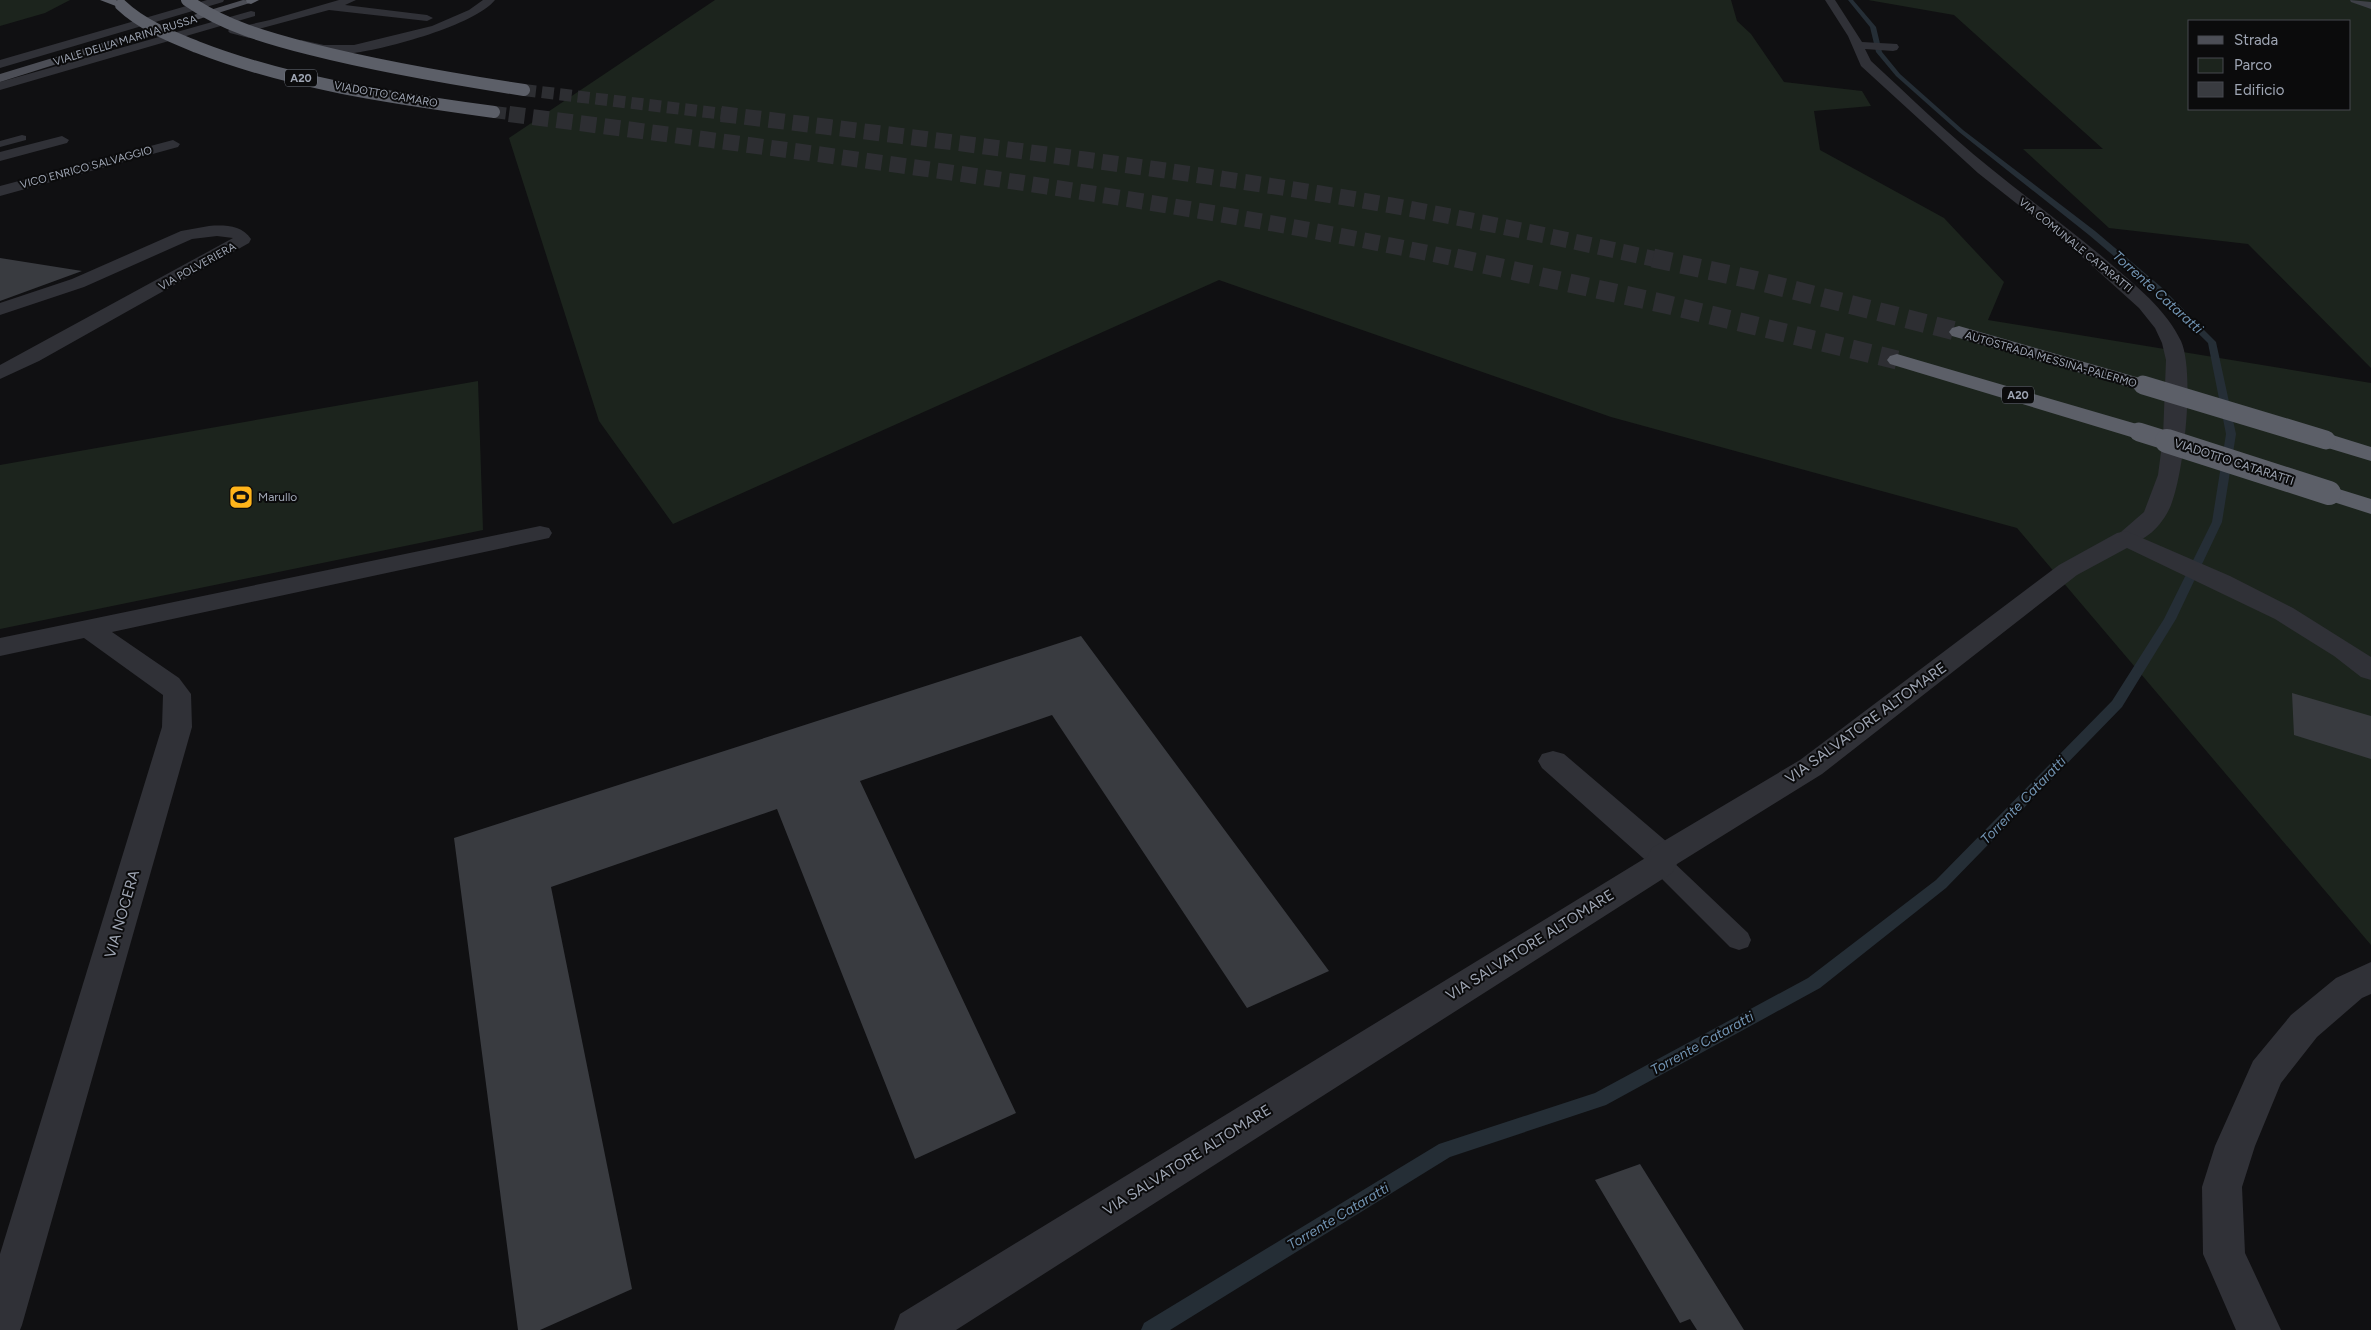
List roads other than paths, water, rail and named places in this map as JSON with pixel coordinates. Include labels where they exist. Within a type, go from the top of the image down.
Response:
[{"type":"highway","points":[[105,0],[119,3]]},
{"type":"highway","name":"A20","points":[[187,0],[203,11],[229,22],[308,48],[416,73],[524,90]]},
{"type":"highway","name":"VIADOTTO CAMARO","points":[[119,3],[132,16],[163,32],[245,63],[366,92],[494,112]]},
{"type":"highway","name":"AUTOSTRADA MESSINA-PALERMO","points":[[1958,332],[2144,385],[2371,454]]},
{"type":"highway","name":"VIADOTTO CATARATTI","points":[[1898,360],[2139,432],[2371,507]]},
{"type":"main road","name":"VIALE DELLA MARINA RUSSA","points":[[0,71],[234,0]]},
{"type":"main road","points":[[2355,0],[2371,6]]},
{"type":"main road","name":"VIALE DELLA MARINA RUSSA","points":[[0,78],[257,3]]},
{"type":"street","points":[[96,36],[161,11],[196,0]]},
{"type":"street","points":[[0,64],[219,0]]},
{"type":"street","points":[[351,0],[234,31],[324,49],[354,49],[436,29],[472,12],[490,0]]},
{"type":"street","name":"VIA COMUNALE CATARATTI","points":[[1830,0],[1854,36],[1865,63],[1983,170],[2075,241],[2119,279],[2146,304],[2164,327],[2172,343],[2176,360],[2171,469],[2156,510],[2142,529],[2126,538]]},
{"type":"street","points":[[0,86],[102,55],[213,26],[257,3]]},
{"type":"street","points":[[330,7],[427,18]]},
{"type":"street","points":[[1857,45],[1893,47]]},
{"type":"street","points":[[0,156],[62,140]]},
{"type":"street","name":"VICO ENRICO SALVAGGIO","points":[[0,191],[173,144]]},
{"type":"street","name":"VIA POLVERIERA","points":[[0,309],[78,282],[187,235],[209,231],[230,232],[238,233],[243,240],[58,343],[0,373]]},
{"type":"street","points":[[0,647],[540,533]]},
{"type":"street","points":[[2126,538],[2241,592],[2312,630],[2371,671]]},
{"type":"street","name":"VIA SALVATORE ALTOMARE","points":[[916,1330],[1810,767],[2068,570],[2126,538]]},
{"type":"street","name":"VIA NOCERA","points":[[0,1325],[177,727],[177,694],[169,684],[88,628]]},
{"type":"street","points":[[1553,761],[1662,861]]},
{"type":"street","points":[[2259,1330],[2243,1299],[2224,1254],[2222,1187],[2235,1146],[2266,1073],[2304,1026],[2348,988],[2371,977]]},
{"type":"lane","points":[[0,144],[22,138]]},
{"type":"lane","points":[[1662,861],[1739,940]]},
{"type":"waterway","name":"Torrente Cataratti","points":[[1151,1330],[1445,1150],[1600,1099],[1814,983],[1941,884],[2117,704],[2170,619],[2217,522],[2231,434],[2212,342],[2157,288],[2092,233],[1961,131],[1898,75],[1879,52],[1873,27],[1850,0]]},
{"type":"tunnel","points":[[524,90],[732,115]]},
{"type":"tunnel","points":[[494,112],[518,115]]},
{"type":"tunnel","points":[[509,114],[867,161],[1106,196],[1344,236],[1462,260]]},
{"type":"tunnel","points":[[721,114],[945,141],[1317,193],[1489,224],[1659,260]]},
{"type":"tunnel","points":[[1456,258],[1665,304],[1897,360]]},
{"type":"tunnel","points":[[1653,258],[1754,280],[1959,332]]},
{"type":"place","name":"Marullo","points":[[241,497]]}]
